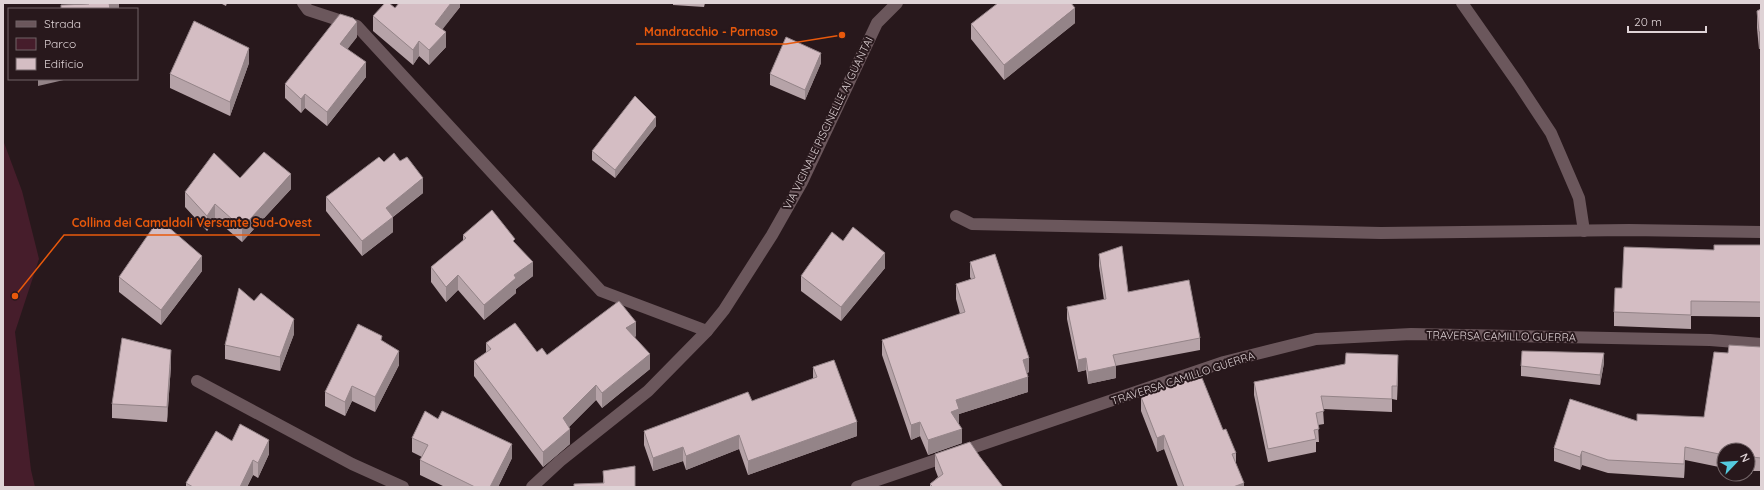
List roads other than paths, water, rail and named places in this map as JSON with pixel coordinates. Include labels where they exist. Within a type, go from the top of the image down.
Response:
[{"type":"street","points":[[303,3],[308,10],[357,26],[600,291],[707,331]]},
{"type":"street","name":"VIA VICINALE PISCINELLE AI GUANTAI","points":[[532,487],[560,461],[648,391],[707,331],[724,310],[772,235],[802,182],[876,23],[898,3]]},
{"type":"street","points":[[1462,3],[1551,133],[1579,198],[1584,230]]},
{"type":"street","points":[[956,216],[972,224],[1381,233],[1584,230],[1761,232]]},
{"type":"street","name":"TRAVERSA CAMILLO GUERRA","points":[[857,487],[1224,362],[1316,339],[1410,334],[1710,340],[1761,344]]},
{"type":"street","points":[[197,382],[352,464],[403,487]]},
{"type":"place","name":"Mandracchio - Parnaso","points":[[842,35]]},
{"type":"place","name":"Collina dei Camaldoli Versante Sud-Ovest","points":[[15,296]]}]
